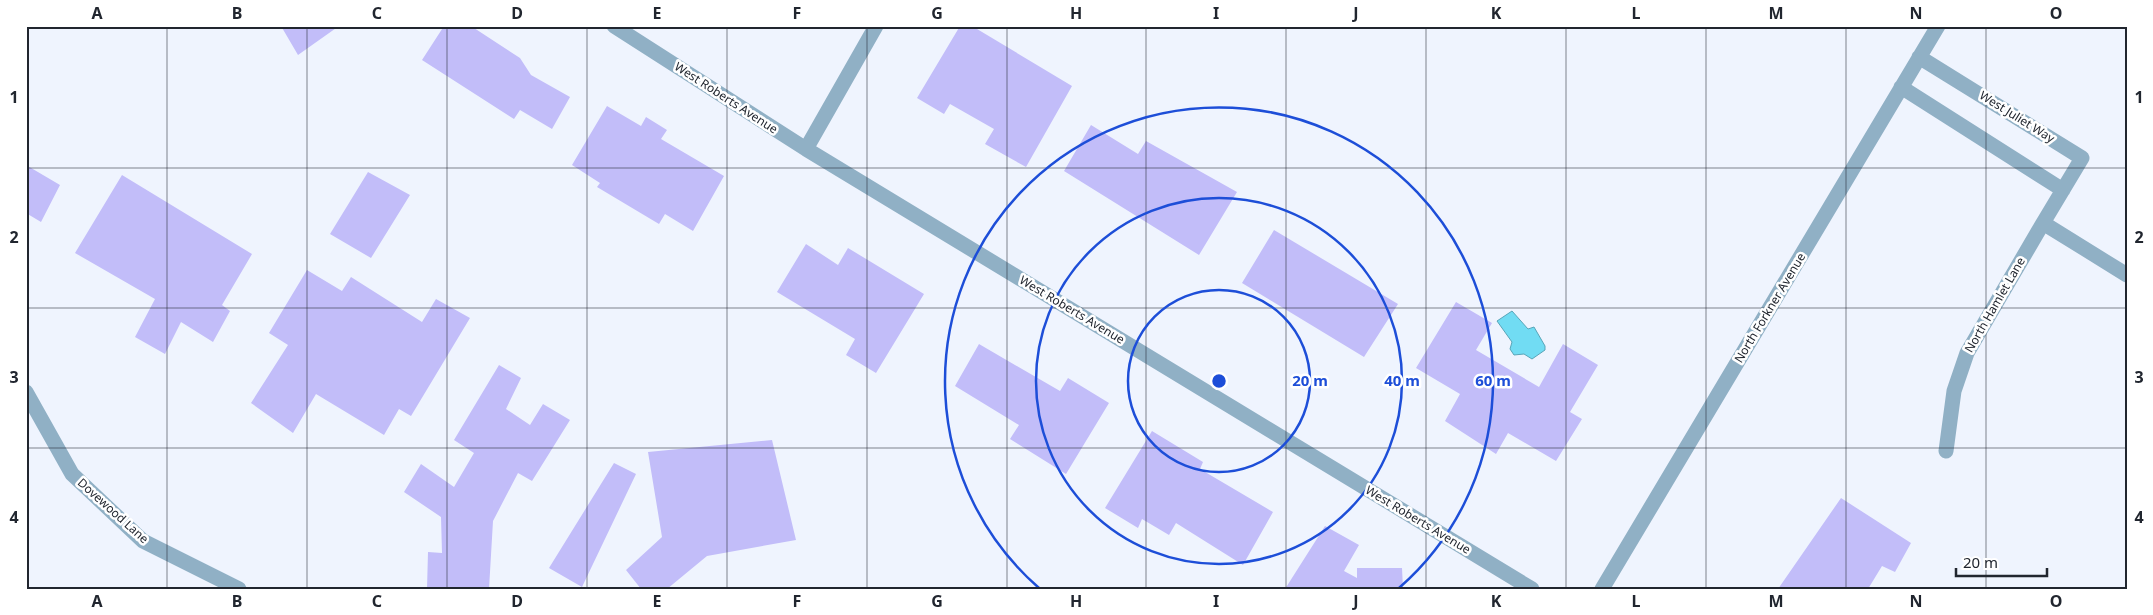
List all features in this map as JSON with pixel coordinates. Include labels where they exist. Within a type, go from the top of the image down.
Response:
[{"type":"street","name":"West Roberts Avenue","points":[[614,26],[806,149],[1532,589]]},
{"type":"street","points":[[806,149],[876,26]]},
{"type":"street","name":"North Forkner Avenue","points":[[1602,589],[1938,26]]},
{"type":"street","name":"West Juliet Way","points":[[1919,58],[2082,158],[2043,223]]},
{"type":"street","points":[[1901,87],[2063,190]]},
{"type":"street","points":[[2043,223],[2127,274]]},
{"type":"street","name":"North Hamlet Lane","points":[[1946,451],[1954,391],[1966,353],[2043,223]]},
{"type":"street","name":"Dovewood Lane","points":[[26,392],[72,474],[143,540],[239,589]]},
{"type":"water","points":[[1512,311],[1528,329],[1534,327],[1545,346],[1545,350],[1532,359],[1524,354],[1514,355],[1510,349],[1512,342],[1497,321]]},
{"type":"building","points":[[281,26],[339,26],[298,55]]},
{"type":"building","points":[[444,26],[471,26],[520,58],[531,75],[570,97],[552,129],[520,110],[514,119],[422,60]]},
{"type":"building","points":[[960,26],[972,26],[1072,86],[1026,167],[985,144],[994,129],[950,104],[944,114],[917,98]]},
{"type":"building","points":[[607,106],[641,126],[646,117],[667,130],[661,139],[724,176],[693,231],[665,214],[659,224],[597,187],[600,183],[572,165]]},
{"type":"building","points":[[1091,125],[1138,154],[1146,141],[1237,192],[1199,255],[1064,171]]},
{"type":"building","points":[[26,165],[60,185],[41,222],[26,213]]},
{"type":"building","points":[[368,172],[410,195],[371,258],[330,234]]},
{"type":"building","points":[[122,175],[252,254],[222,305],[230,311],[213,342],[181,322],[165,354],[135,337],[155,299],[75,253]]},
{"type":"building","points":[[1274,230],[1398,304],[1364,357],[1242,283]]},
{"type":"building","points":[[806,244],[838,265],[848,248],[924,294],[876,373],[846,355],[855,339],[777,292]]},
{"type":"building","points":[[307,270],[342,291],[351,277],[422,322],[436,299],[470,318],[411,416],[399,409],[384,435],[316,394],[293,433],[251,403],[288,345],[269,333]]},
{"type":"building","points":[[1456,302],[1492,323],[1476,350],[1539,387],[1563,344],[1598,365],[1570,412],[1582,419],[1556,461],[1508,433],[1496,454],[1445,421],[1460,394],[1416,368]]},
{"type":"building","points":[[979,344],[1060,391],[1068,378],[1109,403],[1066,474],[1010,439],[1019,425],[955,386]]},
{"type":"building","points":[[499,365],[521,378],[506,409],[530,425],[543,404],[570,420],[532,481],[518,473],[493,521],[489,589],[427,589],[428,552],[442,553],[441,517],[404,492],[421,464],[454,487],[474,453],[454,440]]},
{"type":"building","points":[[1152,431],[1203,462],[1200,469],[1273,512],[1243,565],[1176,523],[1169,535],[1142,519],[1138,528],[1105,508]]},
{"type":"building","points":[[772,440],[796,540],[707,556],[667,589],[641,589],[626,570],[662,537],[648,452]]},
{"type":"building","points":[[614,463],[636,474],[582,587],[549,568]]},
{"type":"building","points":[[1841,498],[1911,543],[1895,572],[1882,566],[1868,589],[1778,589]]},
{"type":"building","points":[[1325,526],[1359,545],[1344,571],[1357,578],[1357,568],[1402,568],[1403,589],[1285,589]]}]
